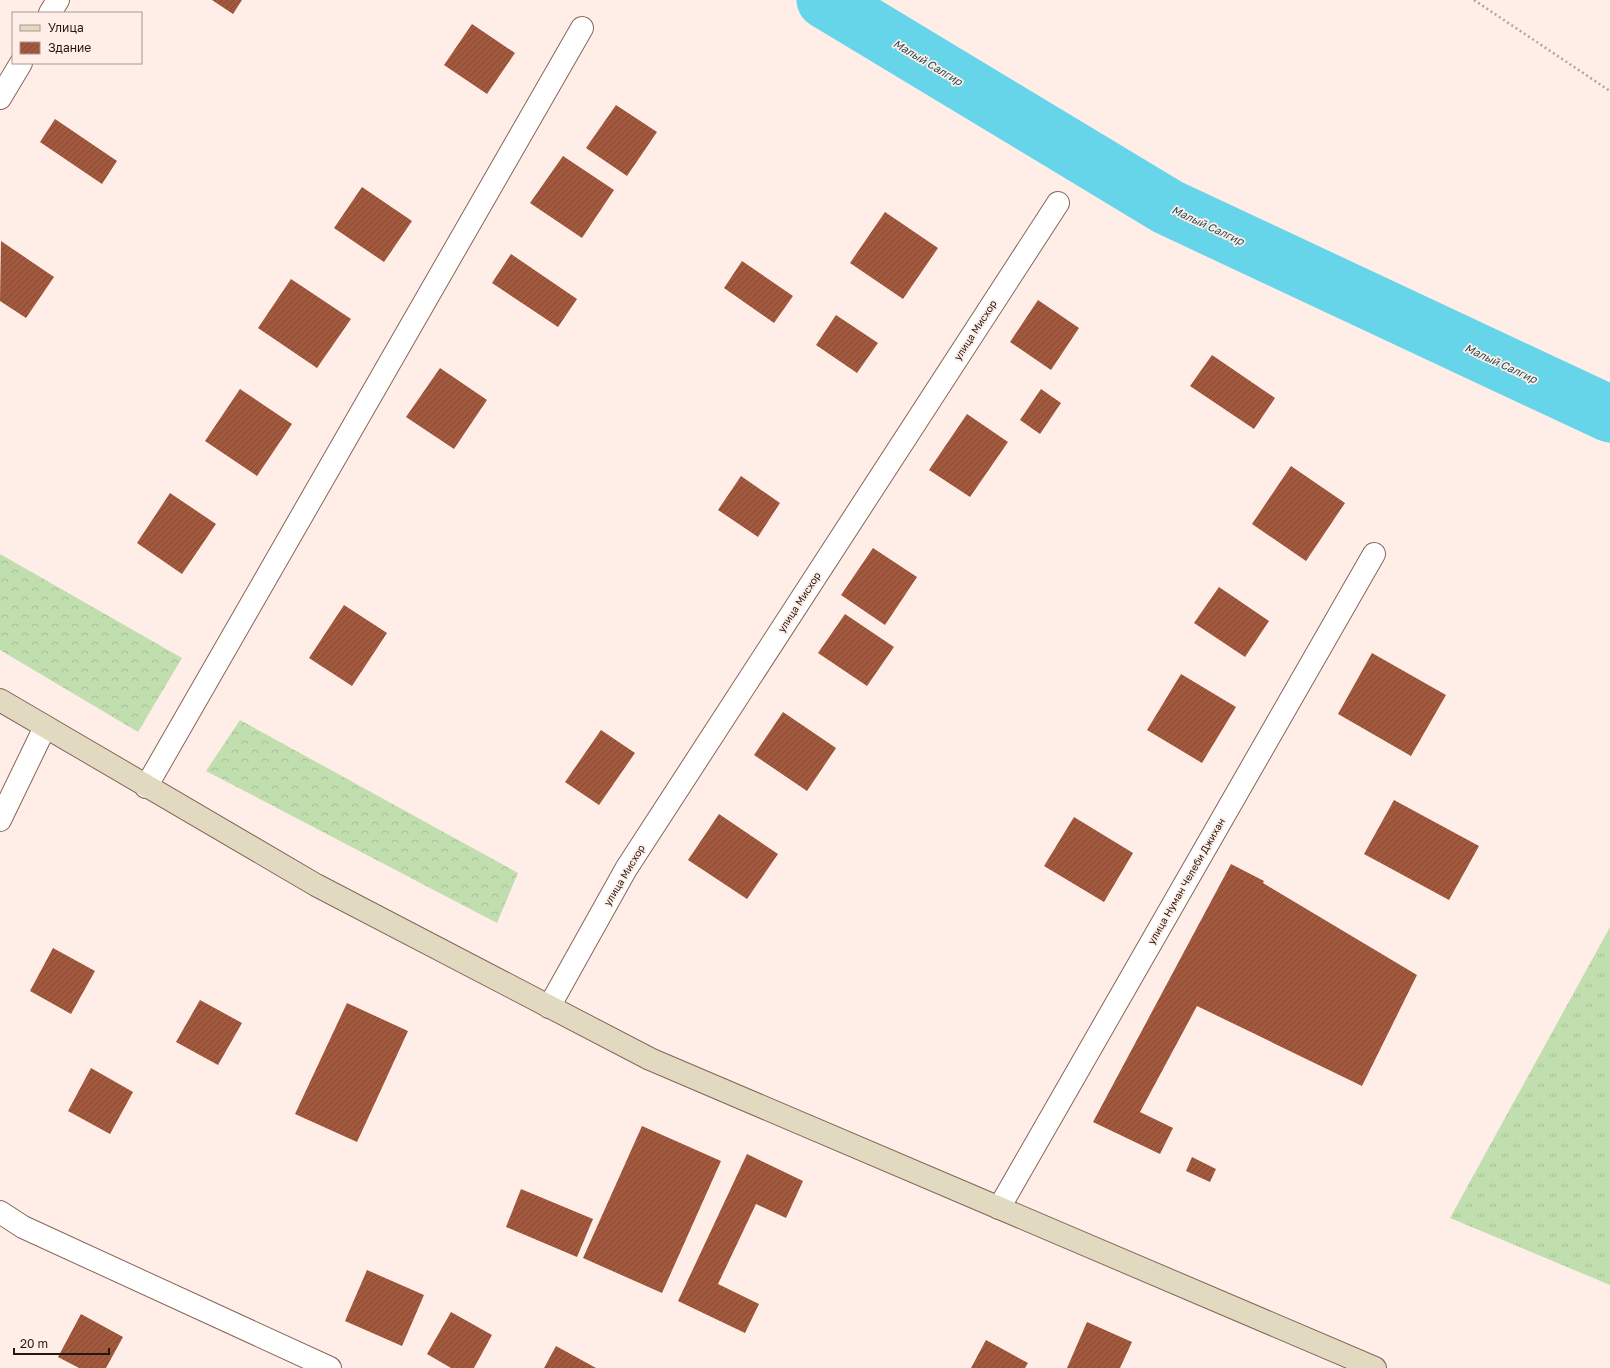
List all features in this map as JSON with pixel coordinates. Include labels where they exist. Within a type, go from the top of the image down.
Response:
[{"type":"main road","points":[[0,700],[146,787],[316,885],[650,1059],[1375,1368]]},
{"type":"street","points":[[51,12],[58,0]]},
{"type":"street","points":[[146,787],[582,28]]},
{"type":"street","points":[[0,98],[19,64]]},
{"type":"street","name":"улица Мисхор","points":[[549,1007],[626,869],[1058,203]]},
{"type":"street","name":"улица Нуман Челеби Джихан","points":[[999,1208],[1374,554]]},
{"type":"street","points":[[0,820],[46,727]]},
{"type":"street","points":[[0,1212],[23,1227],[330,1368]]},
{"type":"path","points":[[1474,0],[1610,91]]},
{"type":"green space","points":[[0,554],[182,658],[138,732],[0,650]]},
{"type":"green space","points":[[240,720],[518,873],[497,923],[206,771]]},
{"type":"green space","points":[[1610,927],[1610,1285],[1450,1218]]},
{"type":"building","points":[[212,0],[242,0],[233,14]]},
{"type":"building","points":[[472,24],[515,53],[487,94],[444,65]]},
{"type":"building","points":[[616,105],[657,132],[627,176],[586,148]]},
{"type":"building","points":[[55,119],[117,161],[102,184],[40,142]]},
{"type":"building","points":[[563,156],[614,190],[582,238],[530,203]]},
{"type":"building","points":[[362,187],[412,221],[384,262],[334,228]]},
{"type":"building","points":[[885,212],[938,248],[903,299],[850,263]]},
{"type":"building","points":[[1,241],[54,277],[26,318],[0,301]]},
{"type":"building","points":[[511,254],[577,299],[558,327],[492,283]]},
{"type":"building","points":[[742,261],[793,296],[774,323],[724,288]]},
{"type":"building","points":[[291,279],[351,319],[317,368],[258,328]]},
{"type":"building","points":[[1038,300],[1079,328],[1051,370],[1010,342]]},
{"type":"building","points":[[836,315],[878,343],[857,373],[816,345]]},
{"type":"building","points":[[1212,355],[1275,398],[1254,429],[1190,386]]},
{"type":"building","points":[[440,368],[487,400],[454,449],[406,417]]},
{"type":"building","points":[[240,389],[292,424],[257,476],[205,441]]},
{"type":"building","points":[[1041,389],[1061,403],[1040,434],[1020,420]]},
{"type":"building","points":[[967,414],[1008,442],[970,497],[929,470]]},
{"type":"building","points":[[1291,466],[1345,503],[1306,561],[1252,524]]},
{"type":"building","points":[[741,476],[780,503],[758,537],[718,510]]},
{"type":"building","points":[[170,493],[216,524],[182,574],[137,543]]},
{"type":"building","points":[[873,548],[917,577],[885,625],[841,595]]},
{"type":"building","points":[[1219,587],[1269,621],[1245,657],[1194,623]]},
{"type":"building","points":[[344,605],[387,633],[352,686],[309,658]]},
{"type":"building","points":[[845,614],[894,647],[867,686],[818,653]]},
{"type":"building","points":[[1372,653],[1446,695],[1411,756],[1338,714]]},
{"type":"building","points":[[1181,674],[1236,707],[1202,763],[1147,730]]},
{"type":"building","points":[[783,712],[836,748],[807,791],[754,755]]},
{"type":"building","points":[[601,730],[635,753],[599,805],[565,782]]},
{"type":"building","points":[[1394,800],[1479,846],[1449,900],[1364,854]]},
{"type":"building","points":[[719,814],[778,854],[747,899],[688,860]]},
{"type":"building","points":[[1074,817],[1133,853],[1104,902],[1044,866]]},
{"type":"building","points":[[1231,864],[1264,881],[1263,883],[1417,975],[1362,1086],[1197,1006],[1140,1112],[1173,1128],[1160,1154],[1093,1122]]},
{"type":"building","points":[[53,948],[95,971],[71,1014],[30,991]]},
{"type":"building","points":[[200,1000],[242,1023],[218,1065],[176,1042]]},
{"type":"building","points":[[347,1003],[408,1031],[357,1142],[295,1114]]},
{"type":"building","points":[[91,1068],[133,1092],[110,1134],[68,1111]]},
{"type":"building","points":[[642,1126],[721,1161],[662,1293],[583,1258]]},
{"type":"building","points":[[747,1154],[803,1181],[786,1218],[756,1204],[718,1284],[759,1304],[745,1333],[678,1301]]},
{"type":"building","points":[[1192,1157],[1216,1169],[1210,1182],[1186,1171]]},
{"type":"building","points":[[521,1189],[593,1219],[577,1257],[506,1227]]},
{"type":"building","points":[[367,1270],[424,1295],[402,1346],[345,1321]]},
{"type":"building","points":[[451,1312],[492,1335],[474,1368],[451,1368],[427,1354]]},
{"type":"building","points":[[81,1314],[123,1337],[106,1368],[79,1368],[58,1357]]},
{"type":"building","points":[[1087,1322],[1132,1342],[1120,1368],[1067,1368]]},
{"type":"building","points":[[986,1340],[1028,1363],[1025,1368],[971,1368]]},
{"type":"building","points":[[556,1346],[596,1368],[544,1368]]},
{"type":"waterway","name":"Малый Салгир","points":[[825,0],[1168,207],[1610,414]]}]
